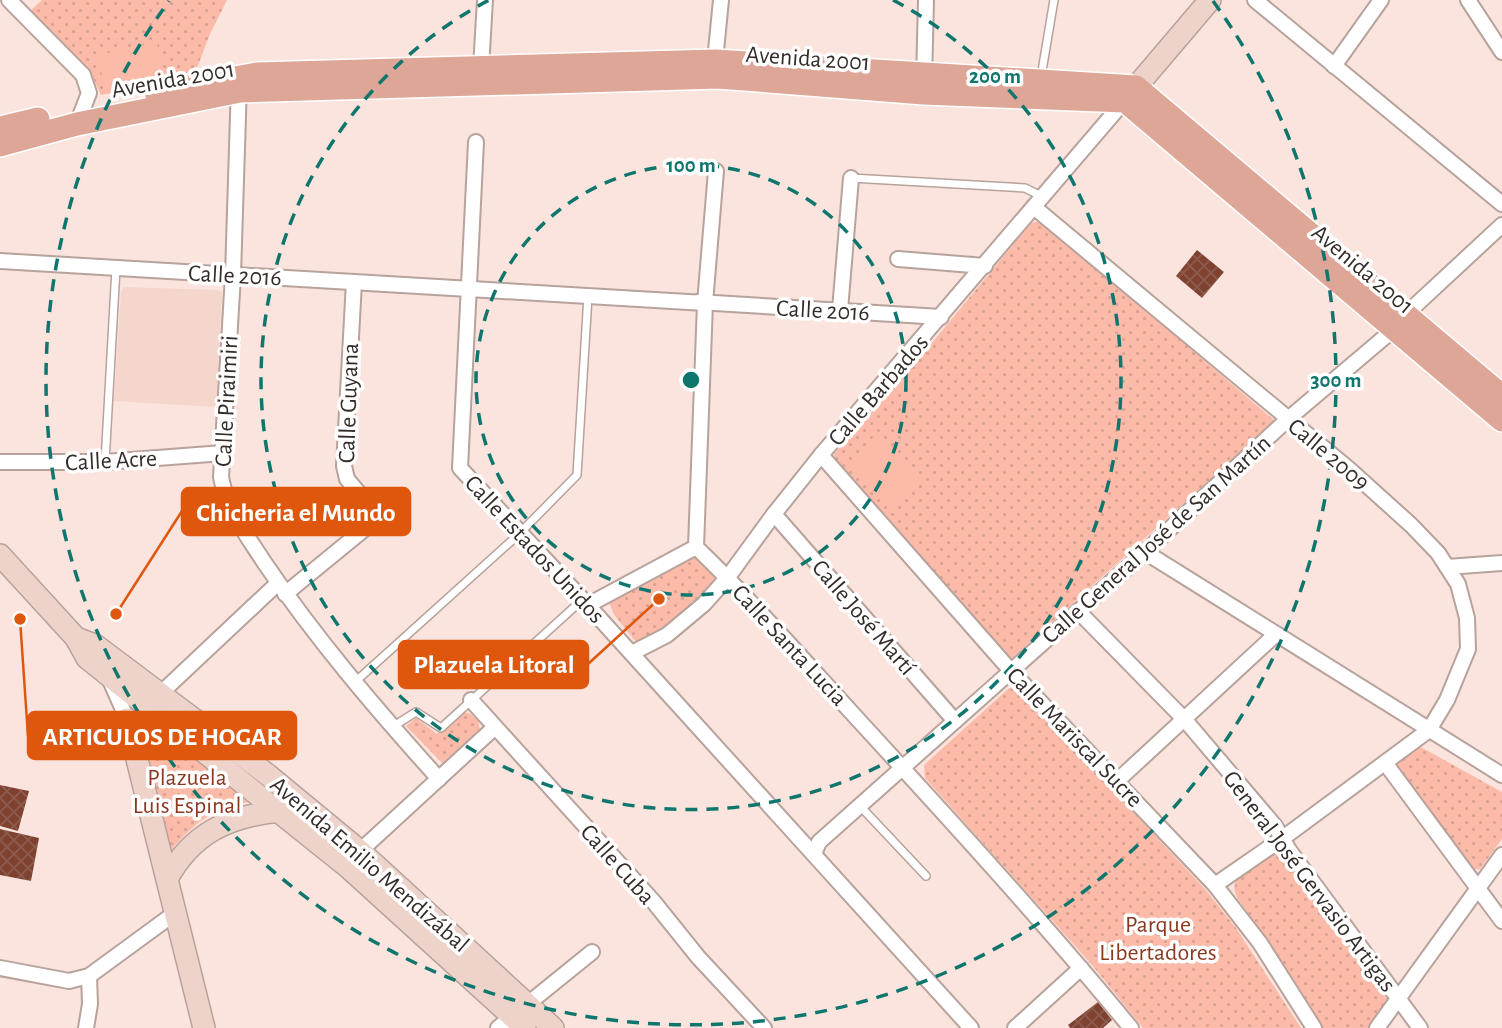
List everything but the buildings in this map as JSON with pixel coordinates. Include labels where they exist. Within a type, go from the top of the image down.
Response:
[{"type":"main road","points":[[1131,94],[1210,0]]},
{"type":"main road","name":"Avenida 2001","points":[[0,128],[81,115],[239,83],[327,71],[715,61],[924,84],[1040,81],[1131,94],[1399,322],[1502,420]]},
{"type":"main road","name":"Avenida 2001","points":[[239,83],[718,77],[1131,94]]},
{"type":"main road","name":"Avenida 2001","points":[[0,145],[81,115]]},
{"type":"main road","name":"Avenida 2001","points":[[1399,322],[1502,396]]},
{"type":"main road","name":"Avenida Emilio Mendizábal","points":[[0,555],[76,638],[87,658],[286,803]]},
{"type":"main road","name":"Avenida Emilio Mendizábal","points":[[76,638],[95,645],[161,693],[355,860],[517,1019],[553,1028]]},
{"type":"main road","points":[[127,719],[204,1028]]},
{"type":"main road","points":[[167,879],[184,853],[197,840],[234,819],[286,803]]},
{"type":"street","points":[[9,0],[83,75],[89,93],[81,115]]},
{"type":"street","points":[[481,68],[485,0]]},
{"type":"street","points":[[715,61],[720,0]]},
{"type":"street","points":[[924,84],[926,0]]},
{"type":"street","points":[[1255,0],[1502,204]]},
{"type":"street","points":[[1334,66],[1381,0]]},
{"type":"street","points":[[1468,0],[1499,42]]},
{"type":"street","name":"Calle Piraimiri","points":[[239,83],[233,275],[221,477],[224,493],[232,513],[282,588],[355,682],[439,779]]},
{"type":"street","name":"Calle Barbados","points":[[632,653],[667,635],[704,604],[821,456],[1131,94]]},
{"type":"street","name":"Calle Estados Unidos","points":[[475,142],[460,468],[632,653],[971,1028]]},
{"type":"street","points":[[585,602],[696,547],[705,303],[716,171]]},
{"type":"street","points":[[840,310],[851,178]]},
{"type":"street","name":"Calle 2009","points":[[1039,202],[1350,470],[1438,553],[1458,584],[1467,618],[1468,649],[1447,700],[1429,730]]},
{"type":"street","name":"Calle General José de San Martín","points":[[814,854],[819,842],[859,805],[1145,552],[1502,225]]},
{"type":"street","points":[[898,260],[985,266]]},
{"type":"street","name":"Calle 2016","points":[[0,261],[941,317]]},
{"type":"street","name":"Calle Guyana","points":[[161,693],[282,588],[379,517],[346,479],[344,466],[354,282]]},
{"type":"street","name":"Calle 2016","points":[[470,289],[705,303]]},
{"type":"street","name":"Calle Acre","points":[[0,462],[105,462],[223,453]]},
{"type":"street","name":"Calle Mariscal Sucre","points":[[821,456],[1011,671],[1215,885],[1260,943],[1314,1028]]},
{"type":"street","name":"Calle José Martí","points":[[774,514],[955,721]]},
{"type":"street","name":"Calle Santa Lucia","points":[[696,547],[728,577],[902,767],[1131,1028]]},
{"type":"street","points":[[1145,552],[1502,775]]},
{"type":"street","points":[[1447,567],[1502,563]]},
{"type":"street","name":"General José Gervasio Artigas","points":[[1078,611],[1185,720],[1283,838],[1289,850],[1420,1028]]},
{"type":"street","points":[[1117,781],[1275,635]]},
{"type":"street","points":[[107,673],[127,719]]},
{"type":"street","name":"Calle Cuba","points":[[471,700],[764,1028]]},
{"type":"street","points":[[355,860],[494,728]]},
{"type":"street","points":[[1215,885],[1386,764],[1429,730]]},
{"type":"street","points":[[1386,764],[1502,921]]},
{"type":"street","points":[[1377,1028],[1501,857]]},
{"type":"street","points":[[0,968],[69,981],[89,976],[176,913]]},
{"type":"street","points":[[517,1019],[592,952]]},
{"type":"street","points":[[1015,1028],[1081,968]]},
{"type":"street","points":[[86,1028],[90,1004],[89,976]]},
{"type":"lane","points":[[1040,81],[1054,0]]},
{"type":"lane","points":[[851,178],[1025,188],[1039,202]]},
{"type":"lane","points":[[105,462],[116,268]]},
{"type":"lane","points":[[355,682],[519,534],[577,475],[588,296]]},
{"type":"lane","points":[[392,727],[416,712],[441,728],[585,602]]},
{"type":"lane","points":[[859,805],[926,876]]},
{"type":"shaded area","points":[[124,287],[222,292],[216,407],[114,401],[121,292]]},
{"type":"green space","points":[[42,0],[227,0],[194,76],[101,95],[91,74],[30,11]]},
{"type":"green space","points":[[157,42],[164,79],[105,92],[98,55]]},
{"type":"green space","points":[[1041,221],[1275,421],[1010,660],[837,464],[834,454],[917,361],[1031,223]]},
{"type":"green space","points":[[874,436],[922,477],[896,507],[848,467]]},
{"type":"green space","points":[[694,557],[708,567],[716,583],[670,625],[636,642],[615,616],[609,603]]},
{"type":"green space","name":"Parque Libertadores","points":[[1009,688],[1020,691],[1205,889],[1236,928],[1301,1028],[1143,1028],[1092,965],[925,778],[924,765]]},
{"type":"green space","points":[[463,713],[469,713],[478,720],[480,730],[443,764],[406,726],[416,718],[437,734]]},
{"type":"green space","name":"Plazuela Luis Espinal","points":[[152,717],[248,802],[202,820],[168,854],[141,722]]},
{"type":"green space","points":[[1419,746],[1502,792],[1502,839],[1480,869],[1470,870],[1396,765]]},
{"type":"green space","name":"Parque Libertadores","points":[[1273,852],[1280,852],[1304,882],[1373,983],[1387,999],[1387,1007],[1373,1028],[1321,1028],[1237,897],[1234,888],[1240,874]]},
{"type":"place","name":"Plazuela Litoral","points":[[659,599]]},
{"type":"place","name":"Chicheria el Mundo","points":[[116,614]]},
{"type":"place","name":"ARTICULOS DE HOGAR","points":[[20,619]]}]
